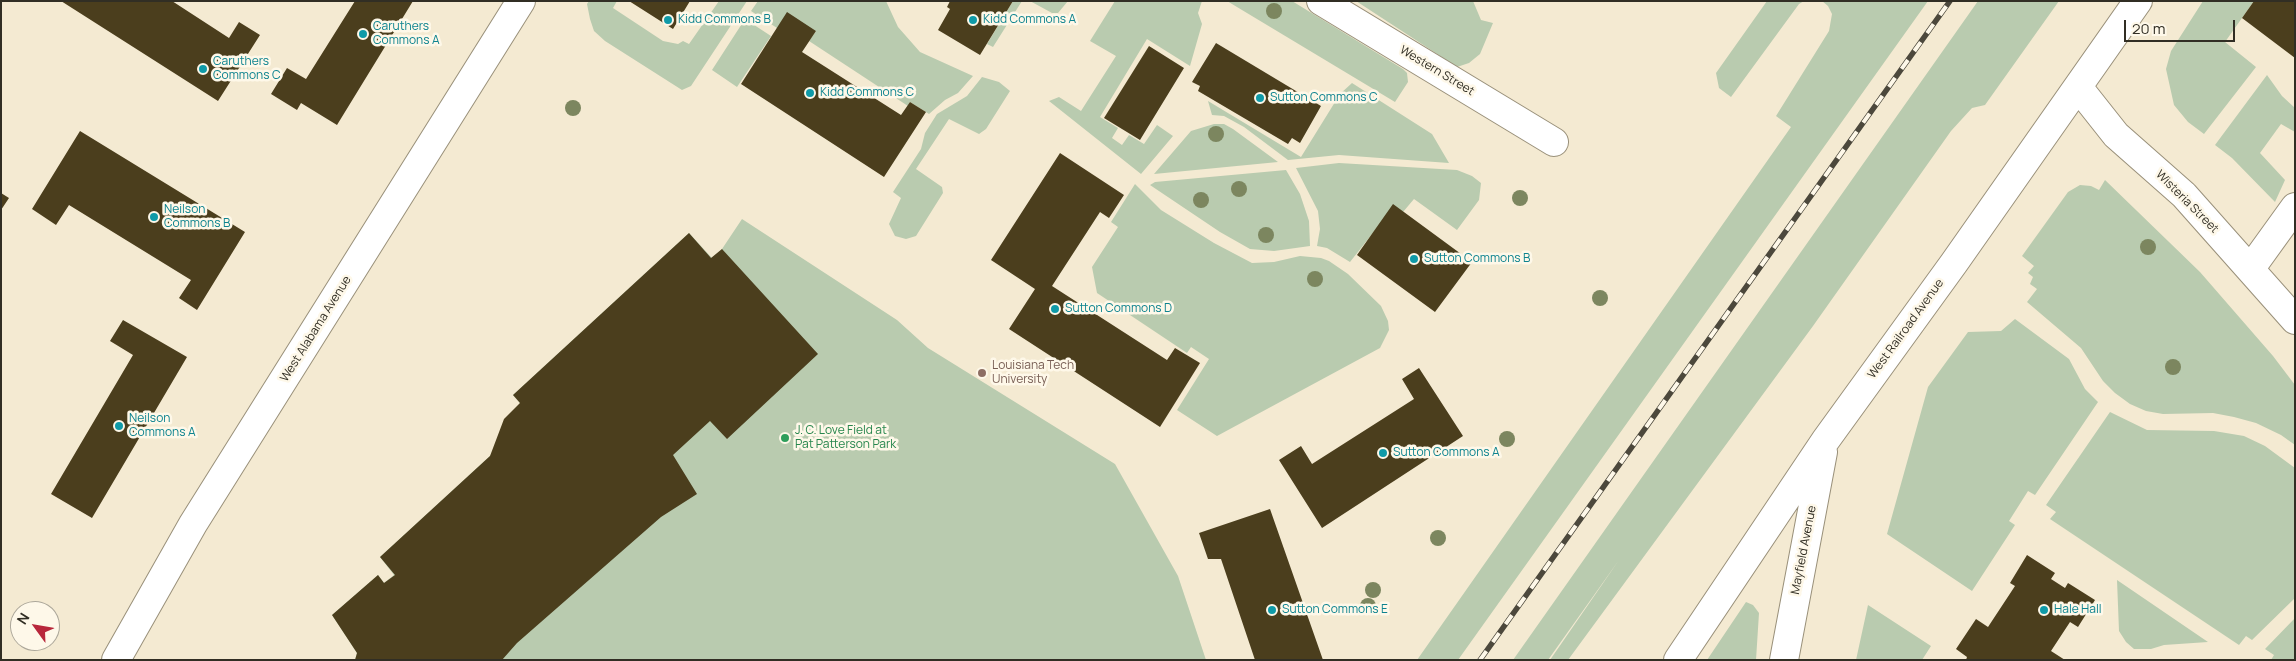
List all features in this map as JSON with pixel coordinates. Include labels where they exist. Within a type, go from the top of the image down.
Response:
[{"type":"street","name":"West Alabama Avenue","points":[[116,660],[193,524],[521,1]]},
{"type":"street","name":"Western Street","points":[[1321,1],[1554,142]]},
{"type":"street","name":"West Railroad Avenue","points":[[1678,660],[1825,441],[1954,263],[2138,1]]},
{"type":"street","name":"Wisteria Street","points":[[2078,87],[2116,135],[2184,195],[2251,268],[2295,320]]},
{"type":"street","points":[[2251,268],[2295,207]]},
{"type":"street","name":"Mayfield Avenue","points":[[1784,660],[1785,644],[1825,441]]},
{"type":"green space","points":[[589,1],[617,1],[613,8],[663,41],[678,44],[683,41],[689,44],[719,1],[747,1],[691,86],[682,90],[605,41],[594,31],[587,4]]},
{"type":"green space","points":[[758,1],[886,1],[898,27],[920,52],[973,76],[958,93],[945,100],[929,114],[910,102],[908,106],[809,41],[816,31],[777,28],[751,11]]},
{"type":"green space","points":[[1013,1],[1022,1],[993,47],[987,44]]},
{"type":"green space","points":[[1030,1],[1068,1],[1058,13],[1052,13]]},
{"type":"green space","points":[[1115,1],[1202,1],[1198,13],[1202,24],[1190,66],[1147,39],[1100,117],[1118,128],[1112,138],[1122,145],[1129,135],[1144,144],[1157,125],[1173,136],[1141,174],[1049,101],[1059,97],[1081,111],[1116,56],[1090,41]]},
{"type":"green space","points":[[1227,1],[1292,1],[1403,69],[1407,73],[1408,82],[1395,102]]},
{"type":"green space","points":[[1356,1],[1473,1],[1481,20],[1493,23],[1480,54],[1469,63],[1457,67]]},
{"type":"green space","points":[[1767,1],[1804,1],[1799,4],[1731,97],[1719,88],[1716,73]]},
{"type":"green space","points":[[1822,1],[1928,1],[1458,660],[1417,660],[1791,127],[1776,116],[1829,31],[1832,14],[1828,6]]},
{"type":"green space","points":[[1978,1],[2059,1],[1985,105],[1972,108],[1951,131],[1813,326],[1568,660],[1550,660],[1619,560],[1548,660],[1513,660]]},
{"type":"green space","points":[[2203,1],[2254,1],[2225,42],[2256,67],[2204,134],[2188,122],[2174,105],[2166,69],[2171,51]]},
{"type":"green space","points":[[745,19],[771,36],[737,87],[712,70]]},
{"type":"green space","points":[[2267,75],[2282,96],[2295,108],[2295,132],[2281,124],[2260,153],[2285,180],[2275,202],[2232,158],[2215,145]]},
{"type":"green space","points":[[982,77],[999,82],[1010,91],[986,129],[979,134],[949,119],[916,169],[942,187],[943,193],[916,236],[906,239],[895,236],[889,224],[901,198],[893,192],[921,149],[925,133],[937,114],[967,96]]},
{"type":"green space","points":[[1352,83],[1432,134],[1449,163],[1339,155],[1288,160],[1244,127],[1224,116],[1212,115],[1208,101],[1301,157],[1340,94]]},
{"type":"green space","points":[[1214,124],[1224,124],[1233,129],[1278,162],[1154,174],[1191,131]]},
{"type":"green space","points":[[1339,163],[1457,170],[1472,176],[1481,183],[1479,200],[1457,230],[1414,199],[1403,212],[1394,206],[1350,262],[1327,248],[1317,246],[1320,229],[1318,211],[1296,168]]},
{"type":"green space","points":[[1286,170],[1300,194],[1309,221],[1310,246],[1274,251],[1250,249],[1220,232],[1150,185],[1155,182]]},
{"type":"green space","points":[[2105,180],[2200,272],[2273,356],[2295,385],[2295,445],[2281,435],[2256,423],[2234,417],[2213,413],[2163,414],[2146,411],[2130,404],[2103,381],[2081,348],[2027,302],[2037,289],[2030,284],[2033,277],[2028,273],[2034,266],[2022,256],[2068,192],[2080,185],[2091,186],[2099,190]]},
{"type":"green space","points":[[1135,184],[1161,210],[1214,243],[1252,263],[1274,262],[1300,256],[1321,258],[1329,261],[1348,274],[1381,306],[1388,321],[1389,330],[1380,348],[1217,436],[1177,410],[1209,359],[1191,347],[1187,353],[1097,293],[1092,267],[1118,227],[1111,222]]},
{"type":"green space","name":"J. C. Love Field at Pat Patterson Park","points":[[742,219],[897,320],[928,348],[1115,464],[1178,576],[1206,660],[355,660],[357,653],[332,615],[378,575],[384,583],[394,575],[380,557],[490,456],[520,403],[513,395],[689,233],[712,258],[722,249]]},
{"type":"green space","points":[[2015,319],[2069,359],[2085,389],[2098,402],[2035,495],[2028,491],[2009,521],[2015,525],[1972,591],[1887,534],[1928,387],[1968,332],[2001,331]]},
{"type":"green space","points":[[2110,412],[2147,430],[2214,431],[2244,436],[2265,446],[2295,468],[2295,598],[2252,640],[2246,636],[2239,645],[2050,519],[2056,512],[2046,505]]},
{"type":"green space","points":[[2117,580],[2208,642],[2164,645],[2151,649],[2134,649],[2126,642],[2119,631]]},
{"type":"green space","points":[[1746,602],[1753,605],[1759,613],[1756,660],[1707,660]]},
{"type":"green space","points":[[1868,605],[1931,646],[1922,660],[1856,660]]},
{"type":"green space","points":[[2295,618],[2295,660],[2271,660],[2274,655],[2265,649]]},
{"type":"building","name":"Caruthers Commons C","points":[[61,1],[172,1],[229,38],[239,22],[260,35],[218,101]]},
{"type":"building","name":"Caruthers Commons A","points":[[355,1],[413,1],[337,125],[301,103],[297,110],[271,94],[287,68],[306,79]]},
{"type":"building","name":"Kidd Commons B","points":[[629,1],[690,1],[673,29]]},
{"type":"building","name":"Kidd Commons A","points":[[950,1],[1013,1],[980,55],[938,30],[950,9],[947,7]]},
{"type":"building","points":[[2254,1],[2295,1],[2295,58],[2242,18]]},
{"type":"building","name":"Kidd Commons C","points":[[787,12],[816,31],[802,52],[901,115],[910,102],[926,112],[884,177],[741,84]]},
{"type":"building","name":"Sutton Commons C","points":[[1216,43],[1321,106],[1300,143],[1292,138],[1288,144],[1198,91],[1200,86],[1192,82]]},
{"type":"building","points":[[1149,46],[1184,68],[1140,140],[1104,118]]},
{"type":"building","name":"Neilson Commons B","points":[[80,131],[245,232],[197,310],[179,298],[191,280],[69,205],[56,225],[32,209]]},
{"type":"building","name":"Sutton Commons D","points":[[1060,153],[1124,195],[1109,218],[1100,212],[1052,286],[1167,360],[1175,348],[1200,363],[1160,427],[1009,329],[1035,289],[991,260]]},
{"type":"building","points":[[1,193],[9,198],[1,210]]},
{"type":"building","name":"Sutton Commons B","points":[[1393,204],[1472,262],[1435,312],[1357,255]]},
{"type":"building","points":[[689,233],[711,258],[722,249],[818,354],[727,439],[710,421],[673,455],[697,494],[661,517],[517,643],[502,660],[355,660],[357,653],[332,615],[378,575],[384,583],[395,575],[380,557],[490,456],[504,419],[520,403],[513,395]]},
{"type":"building","name":"Neilson Commons A","points":[[123,320],[187,357],[92,518],[51,494],[133,355],[110,341]]},
{"type":"building","name":"Sutton Commons A","points":[[1419,368],[1463,436],[1322,528],[1279,460],[1301,446],[1312,464],[1414,399],[1402,379]]},
{"type":"building","name":"Sutton Commons E","points":[[1270,509],[1323,660],[1255,660],[1221,559],[1208,559],[1199,533]]},
{"type":"building","name":"Hale Hall","points":[[2027,555],[2055,573],[2051,579],[2065,588],[2068,583],[2095,600],[2078,627],[2070,622],[2051,651],[2065,660],[1966,660],[1967,657],[1956,649],[1976,619],[1988,627],[2015,586],[2010,583]]},
{"type":"railway","points":[[1480,660],[1950,1]]},
{"type":"place","name":"Kidd Commons B","points":[[668,20]]},
{"type":"place","name":"Kidd Commons A","points":[[973,20]]},
{"type":"place","name":"Caruthers Commons A","points":[[363,34]]},
{"type":"place","name":"Caruthers Commons C","points":[[203,69]]},
{"type":"place","name":"Kidd Commons C","points":[[810,93]]},
{"type":"place","name":"Sutton Commons C","points":[[1260,98]]},
{"type":"place","name":"Neilson Commons B","points":[[154,217]]},
{"type":"place","name":"Sutton Commons B","points":[[1414,259]]},
{"type":"place","name":"Sutton Commons D","points":[[1055,309]]},
{"type":"place","name":"Louisiana Tech University","points":[[982,373]]},
{"type":"place","name":"Neilson Commons A","points":[[119,426]]},
{"type":"place","name":"J. C. Love Field at Pat Patterson Park","points":[[785,438]]},
{"type":"place","name":"Sutton Commons A","points":[[1383,453]]},
{"type":"place","name":"Sutton Commons E","points":[[1272,610]]},
{"type":"place","name":"Hale Hall","points":[[2044,610]]}]
